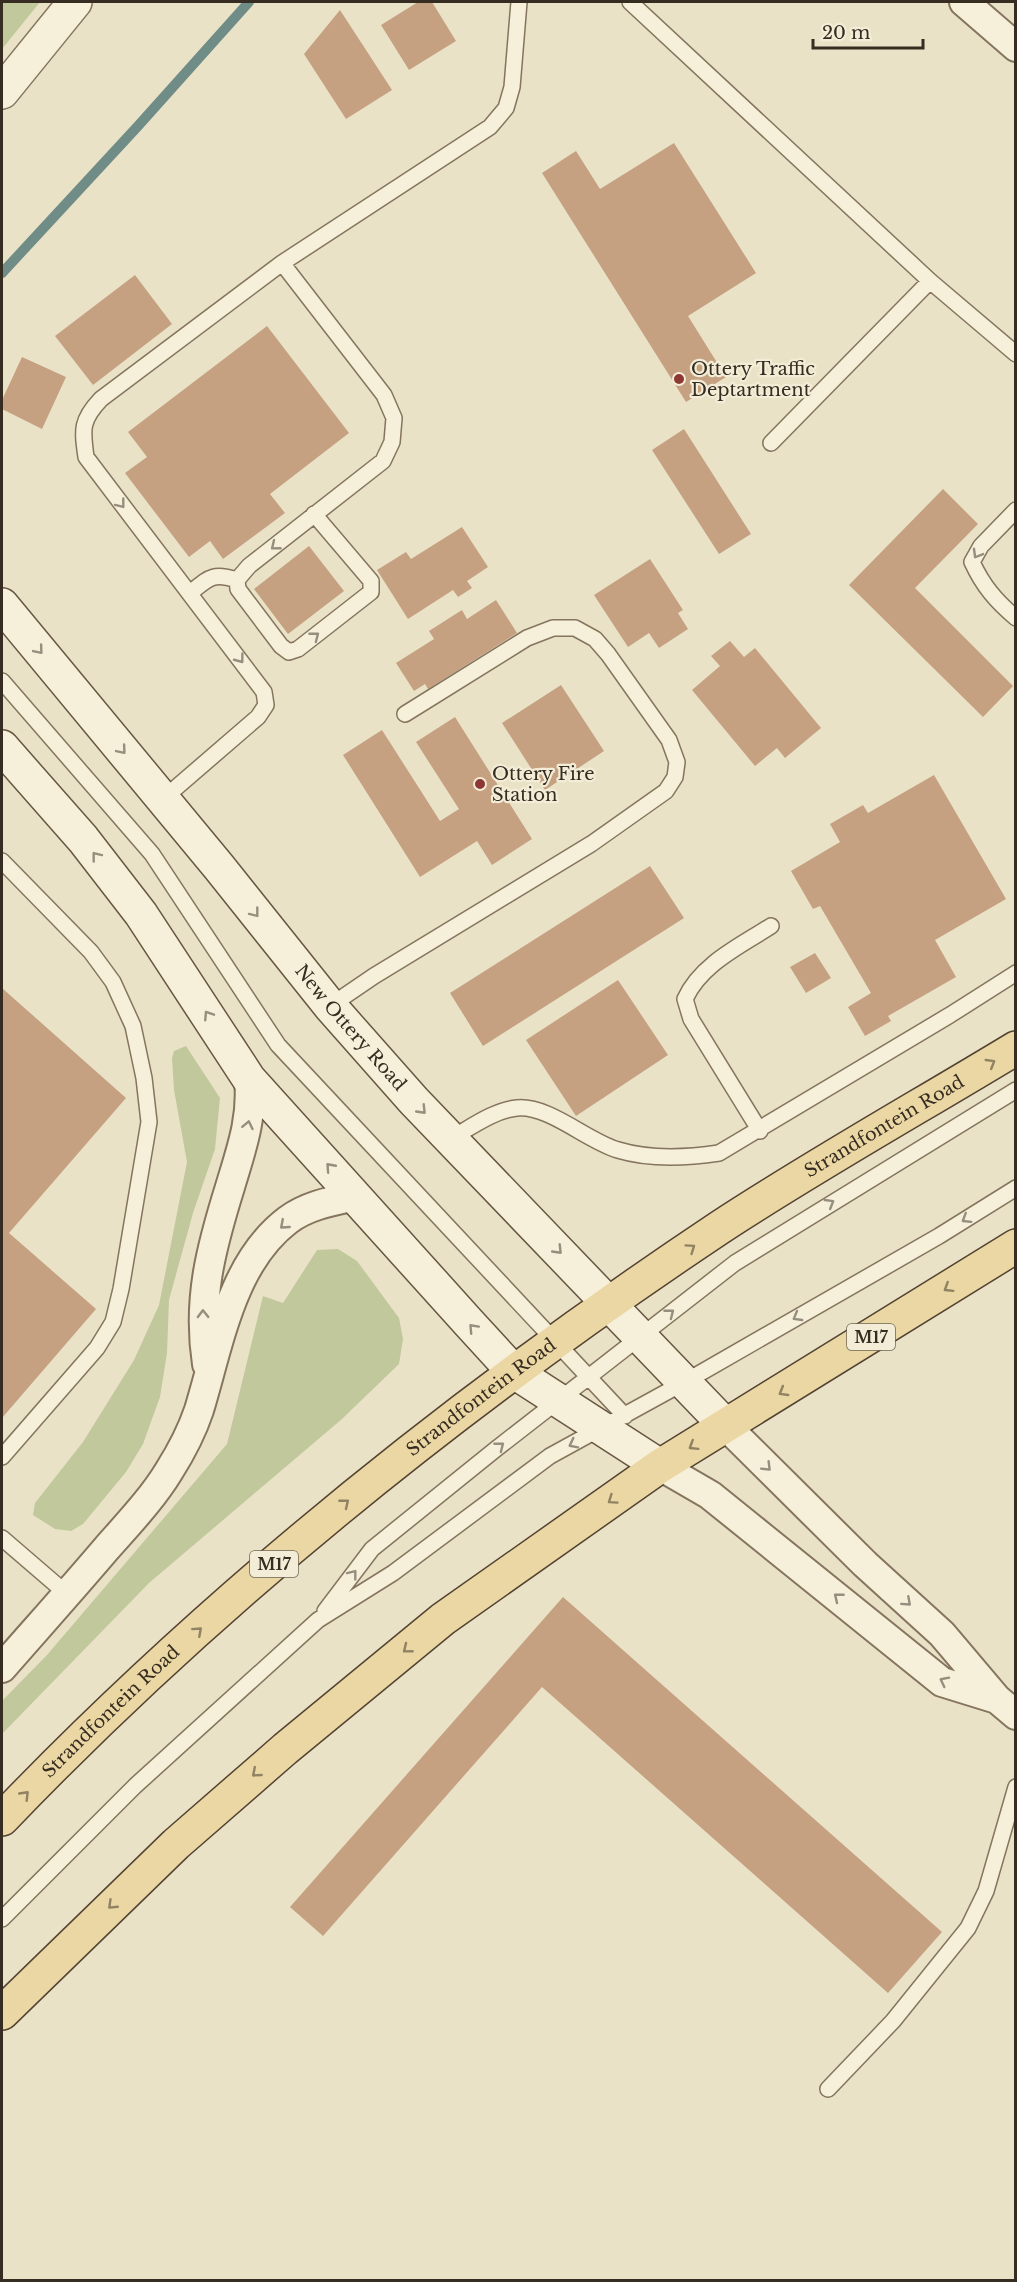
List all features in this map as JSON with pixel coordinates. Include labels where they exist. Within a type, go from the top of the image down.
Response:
[{"type":"main road","points":[[2,92],[75,2]]},
{"type":"main road","name":"New Ottery Road","points":[[2,605],[330,1006],[450,1139],[726,1426]]},
{"type":"main road","points":[[2,747],[83,839],[141,914],[249,1079],[513,1371],[557,1401],[613,1423],[660,1466]]},
{"type":"main road","name":"Strandfontein Road","points":[[2,1820],[48,1771],[210,1620],[333,1513],[513,1371],[761,1201],[1016,1048]]},
{"type":"main road","name":"M17","points":[[2,2013],[176,1844],[285,1749],[443,1619],[660,1466],[1016,1246]]},
{"type":"street","points":[[964,2],[1016,47]]},
{"type":"street","points":[[208,1372],[203,1339],[202,1303],[212,1250],[249,1126],[252,1104],[249,1079]]},
{"type":"street","points":[[2,1668],[168,1473],[188,1438],[199,1410],[208,1372],[249,1265],[267,1239],[289,1219],[319,1204],[356,1196]]},
{"type":"street","points":[[726,1426],[865,1564],[942,1634],[1006,1707]]},
{"type":"street","points":[[660,1466],[710,1495],[942,1682],[1006,1707]]},
{"type":"lane","points":[[163,799],[189,780],[258,717],[266,705],[264,692],[86,457],[83,433],[86,414],[101,399],[282,263],[490,126],[506,108],[512,87],[519,2]]},
{"type":"lane","points":[[630,2],[930,281],[1016,354]]},
{"type":"lane","points":[[282,263],[384,395],[394,418],[392,442],[383,461],[314,514],[249,566],[237,580],[238,589],[281,646],[289,652],[298,649],[370,592],[370,581],[314,514]]},
{"type":"lane","points":[[771,443],[930,281]]},
{"type":"lane","points":[[1016,510],[981,546],[972,562],[980,581],[994,599],[1016,618]]},
{"type":"lane","points":[[190,593],[212,576],[220,574],[237,580]]},
{"type":"lane","points":[[330,1006],[374,975],[591,844],[666,791],[675,777],[677,762],[669,740],[608,654],[595,639],[575,628],[553,628],[527,638],[405,714]]},
{"type":"lane","points":[[2,681],[152,854],[278,1045],[587,1377],[613,1423]]},
{"type":"lane","points":[[2,861],[91,952],[113,982],[133,1026],[144,1078],[148,1122],[121,1289],[113,1322],[97,1348],[2,1456]]},
{"type":"lane","points":[[760,1131],[691,1019],[685,999],[692,985],[708,968],[771,926]]},
{"type":"lane","points":[[450,1139],[500,1113],[517,1108],[542,1111],[576,1131],[618,1150],[654,1157],[687,1158],[719,1154],[1016,973]]},
{"type":"lane","points":[[318,1620],[372,1549],[587,1377],[735,1263],[1016,1090]]},
{"type":"lane","points":[[2,1919],[135,1786],[318,1620],[393,1573],[550,1456],[684,1383],[939,1236],[1016,1188]]},
{"type":"lane","points":[[2,1538],[67,1594]]},
{"type":"lane","points":[[828,2088],[893,2021],[968,1928],[989,1881],[1016,1787]]},
{"type":"green space","points":[[2,2],[40,2],[2,49]]},
{"type":"green space","points":[[186,1046],[220,1098],[215,1149],[193,1213],[169,1300],[167,1353],[160,1397],[143,1444],[126,1472],[83,1524],[71,1531],[55,1529],[33,1515],[35,1503],[83,1442],[134,1360],[159,1305],[187,1162],[174,1090],[172,1058],[174,1051]]},
{"type":"green space","points":[[338,1249],[357,1261],[399,1318],[403,1339],[399,1364],[342,1419],[149,1583],[2,1734],[2,1701],[47,1655],[227,1444],[263,1296],[283,1303],[317,1250]]},
{"type":"building","points":[[418,2],[432,2],[456,41],[409,70],[381,25]]},
{"type":"building","points":[[340,10],[392,90],[346,119],[304,54]]},
{"type":"building","points":[[674,143],[756,273],[688,316],[726,377],[686,402],[542,173],[576,151],[600,189]]},
{"type":"building","points":[[135,275],[172,324],[93,385],[55,336]]},
{"type":"building","points":[[267,326],[349,433],[270,494],[285,513],[223,559],[210,541],[189,557],[125,473],[147,457],[128,432]]},
{"type":"building","points":[[22,357],[66,377],[42,429],[2,409],[2,400]]},
{"type":"building","points":[[684,429],[751,534],[719,554],[652,450]]},
{"type":"building","points":[[943,489],[978,524],[915,588],[1013,686],[983,717],[849,585]]},
{"type":"building","points":[[462,527],[488,567],[467,581],[472,588],[458,597],[453,590],[408,619],[377,570],[406,552],[411,559]]},
{"type":"building","points":[[309,546],[344,591],[288,634],[254,589]]},
{"type":"building","points":[[650,559],[683,610],[678,613],[688,629],[659,648],[649,633],[628,647],[594,595]]},
{"type":"building","points":[[496,600],[517,633],[428,689],[425,684],[414,691],[396,663],[434,639],[429,631],[462,610],[467,619]]},
{"type":"building","points":[[730,641],[744,657],[755,648],[821,728],[785,758],[777,748],[755,766],[692,690],[720,666],[711,656]]},
{"type":"building","points":[[561,685],[604,751],[545,790],[502,723]]},
{"type":"building","points":[[455,717],[532,839],[492,865],[477,841],[420,877],[343,755],[382,730],[440,821],[459,809],[416,742]]},
{"type":"building","points":[[934,775],[1006,899],[935,940],[956,977],[888,1016],[891,1021],[865,1036],[848,1007],[871,993],[820,906],[813,909],[791,871],[840,842],[830,824],[863,805],[868,813]]},
{"type":"building","points":[[650,866],[684,918],[483,1046],[450,993]]},
{"type":"building","points":[[815,953],[831,978],[806,993],[790,967]]},
{"type":"building","points":[[618,980],[668,1055],[576,1116],[526,1040]]},
{"type":"building","points":[[2,988],[126,1098],[9,1233],[96,1309],[2,1418]]},
{"type":"building","points":[[563,1597],[942,1932],[888,1993],[542,1687],[323,1936],[290,1907]]},
{"type":"waterway","points":[[2,273],[249,2]]},
{"type":"place","name":"Ottery Traffic Deptartment","points":[[679,379]]},
{"type":"place","name":"Ottery Fire Station","points":[[480,784]]}]
